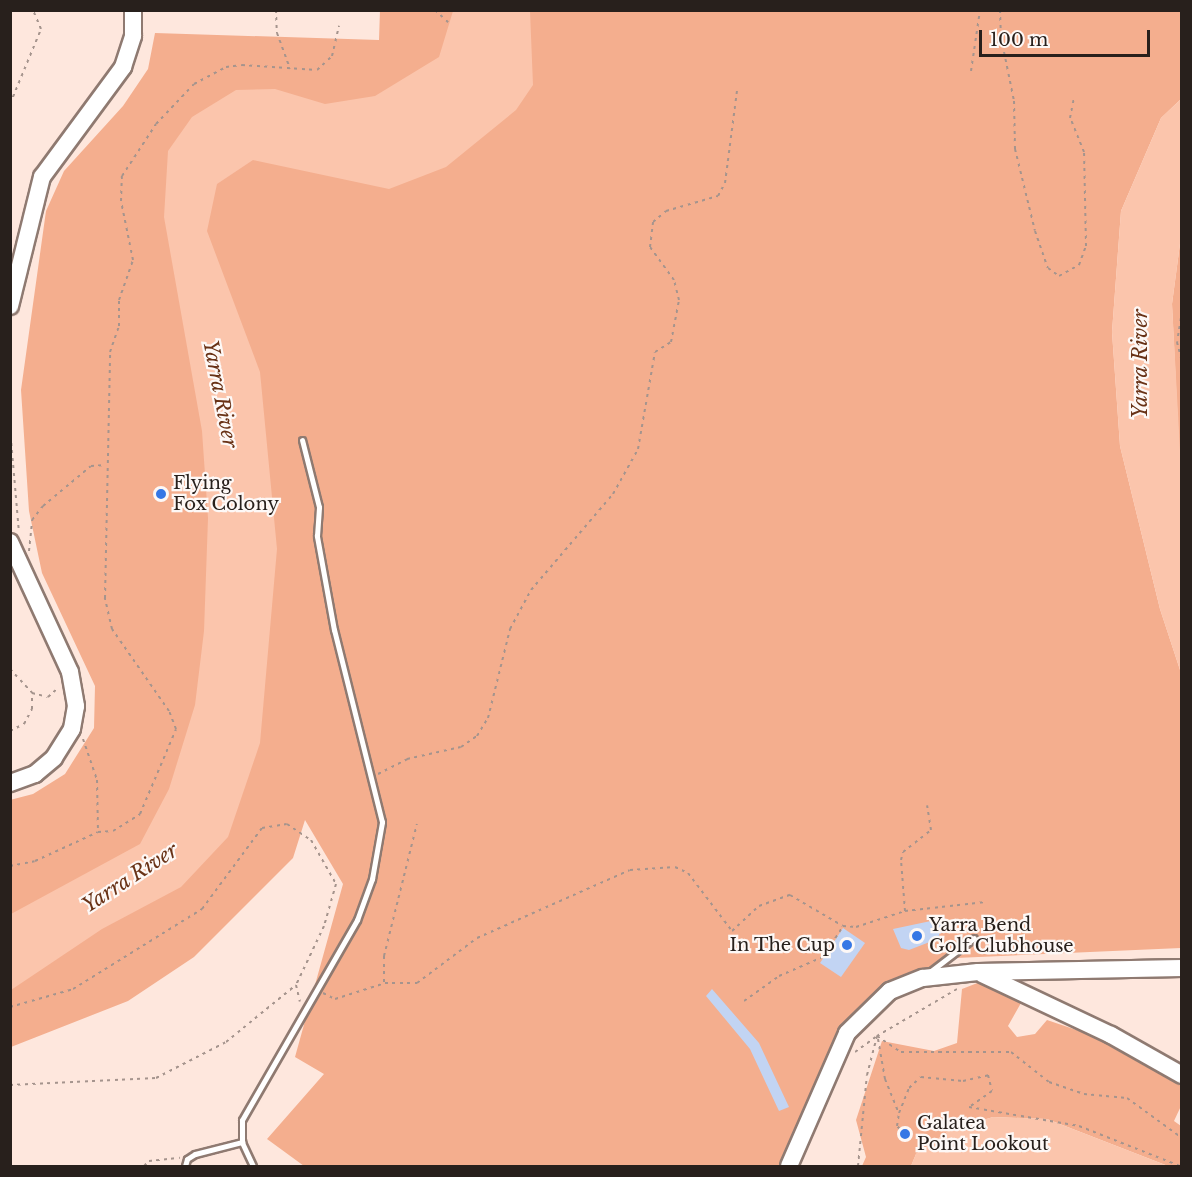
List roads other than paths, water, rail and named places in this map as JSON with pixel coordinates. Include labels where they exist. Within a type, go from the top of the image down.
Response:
[{"type":"street","points":[[10,306],[39,185],[60,148],[123,67],[133,36],[133,10]]},
{"type":"street","points":[[10,542],[70,672],[76,706],[68,740],[42,770],[10,783]]},
{"type":"street","points":[[789,1167],[847,1033],[874,1002],[923,978],[978,972],[1182,968]]},
{"type":"street","points":[[978,972],[1111,1035],[1182,1075]]},
{"type":"lane","points":[[253,1167],[242,1142],[242,1120],[357,920],[372,879],[382,822],[373,777],[334,630],[317,536],[320,507],[302,440]]},
{"type":"lane","points":[[923,978],[974,938]]},
{"type":"lane","points":[[185,1167],[187,1159],[242,1142]]},
{"type":"water","name":"Yarra River","points":[[453,11],[530,11],[533,85],[516,110],[446,167],[389,189],[253,160],[217,184],[207,231],[260,372],[277,549],[260,743],[228,837],[181,887],[102,929],[11,990],[11,914],[140,844],[169,789],[195,705],[204,631],[208,518],[202,431],[164,217],[168,151],[192,117],[236,90],[275,89],[325,104],[375,96],[439,57]]},
{"type":"water","name":"Yarra River","points":[[1181,99],[1181,236],[1172,304],[1182,487],[1181,673],[1160,609],[1120,446],[1112,332],[1121,211],[1161,118]]},
{"type":"water","points":[[993,1117],[1047,1119],[1168,1166],[911,1166],[916,1154],[950,1130]]},
{"type":"place","name":"Flying Fox Colony","points":[[161,494]]},
{"type":"place","name":"Yarra Bend Golf Clubhouse","points":[[917,936]]},
{"type":"place","name":"In The Cup","points":[[847,945]]},
{"type":"place","name":"Galatea Point Lookout","points":[[905,1134]]}]
